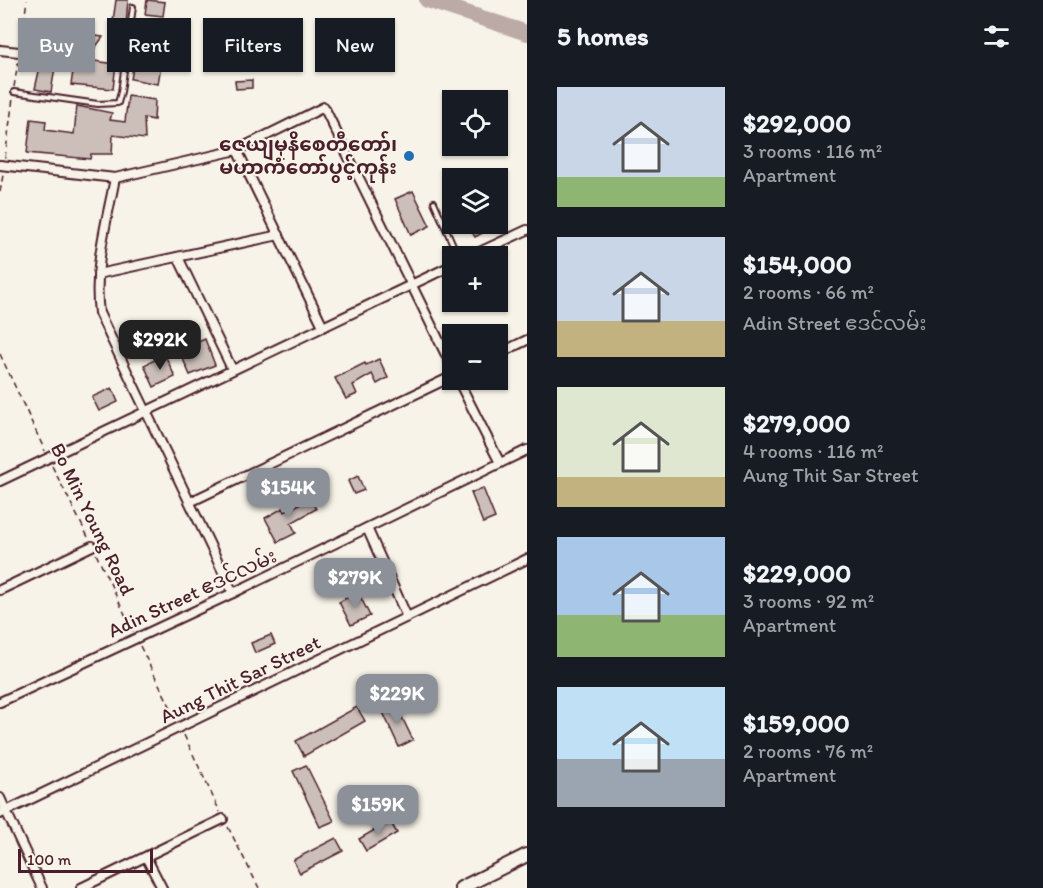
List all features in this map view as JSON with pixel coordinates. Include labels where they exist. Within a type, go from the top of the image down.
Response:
[{"type":"main road","points":[[461,888],[527,855]]},
{"type":"street","points":[[0,50],[18,52]]},
{"type":"street","points":[[0,165],[116,178],[237,150],[324,107],[442,346]]},
{"type":"street","points":[[237,150],[323,326]]},
{"type":"street","points":[[116,178],[98,274],[96,293],[99,312],[232,593]]},
{"type":"street","points":[[493,246],[527,230]]},
{"type":"street","points":[[98,274],[279,235]]},
{"type":"street","points":[[178,257],[232,369]]},
{"type":"street","points":[[0,481],[442,270]]},
{"type":"street","points":[[508,349],[527,340]]},
{"type":"street","points":[[190,502],[442,381]]},
{"type":"street","points":[[463,390],[500,464]]},
{"type":"street","name":"Adin Street ဧဒင်လမ်း","points":[[0,702],[527,450]]},
{"type":"street","points":[[367,528],[406,618]]},
{"type":"street","points":[[0,590],[92,546]]},
{"type":"street","name":"Aung Thit Sar Street","points":[[3,813],[527,559]]},
{"type":"street","points":[[0,798],[3,813],[42,888]]},
{"type":"street","points":[[81,888],[223,819]]},
{"type":"street","points":[[146,857],[162,888]]},
{"type":"lane","points":[[14,92],[98,104],[118,103],[133,7]]},
{"type":"lane","points":[[434,202],[454,246]]},
{"type":"path","name":"Bo Min Young Road","points":[[0,354],[223,819],[259,888]]},
{"type":"building","points":[[116,0],[128,0],[127,18],[113,18]]},
{"type":"building","points":[[147,0],[165,2],[163,16],[145,14]]},
{"type":"building","points":[[95,36],[103,37],[95,48]]},
{"type":"building","points":[[95,61],[107,63],[107,72],[115,72],[113,89],[71,85],[73,72],[95,72]]},
{"type":"building","points":[[39,72],[54,72],[51,92],[35,89]]},
{"type":"building","points":[[132,72],[160,72],[158,84],[131,79]]},
{"type":"building","points":[[252,80],[252,88],[236,89],[235,81]]},
{"type":"building","points":[[128,96],[155,100],[154,120],[144,118],[145,139],[113,135],[112,154],[91,154],[90,159],[27,153],[31,119],[46,121],[45,130],[74,134],[77,106],[112,113],[110,120],[125,122]]},
{"type":"building","points":[[413,191],[430,226],[411,235],[395,199]]},
{"type":"building","points":[[205,339],[215,365],[190,375],[179,350]]},
{"type":"building","points":[[165,355],[175,377],[154,387],[144,365]]},
{"type":"building","points":[[379,359],[388,378],[377,384],[372,374],[353,385],[357,394],[346,399],[335,378],[365,363],[366,365]]},
{"type":"building","points":[[112,388],[118,402],[99,411],[92,397]]},
{"type":"building","points":[[358,476],[364,490],[354,494],[348,481]]},
{"type":"building","points":[[483,488],[495,518],[483,523],[471,493]]},
{"type":"building","points":[[310,498],[316,509],[291,523],[296,533],[278,542],[265,518],[283,508],[285,512]]},
{"type":"building","points":[[358,592],[370,616],[351,625],[339,602]]},
{"type":"building","points":[[271,635],[275,644],[255,653],[251,643]]},
{"type":"building","points":[[395,703],[413,740],[399,747],[382,710]]},
{"type":"building","points":[[357,707],[365,721],[304,756],[296,741]]},
{"type":"building","points":[[306,765],[334,821],[320,827],[293,771]]},
{"type":"building","points":[[390,821],[397,833],[366,851],[359,839]]},
{"type":"building","points":[[336,838],[343,851],[300,873],[293,860]]},
{"type":"waterway","points":[[427,0],[527,33]]},
{"type":"place","name":"ဇေယျမုနိစေတီတော်၊ မဟာကံတော်ပွင့်ကုန်း","points":[[409,156]]}]
